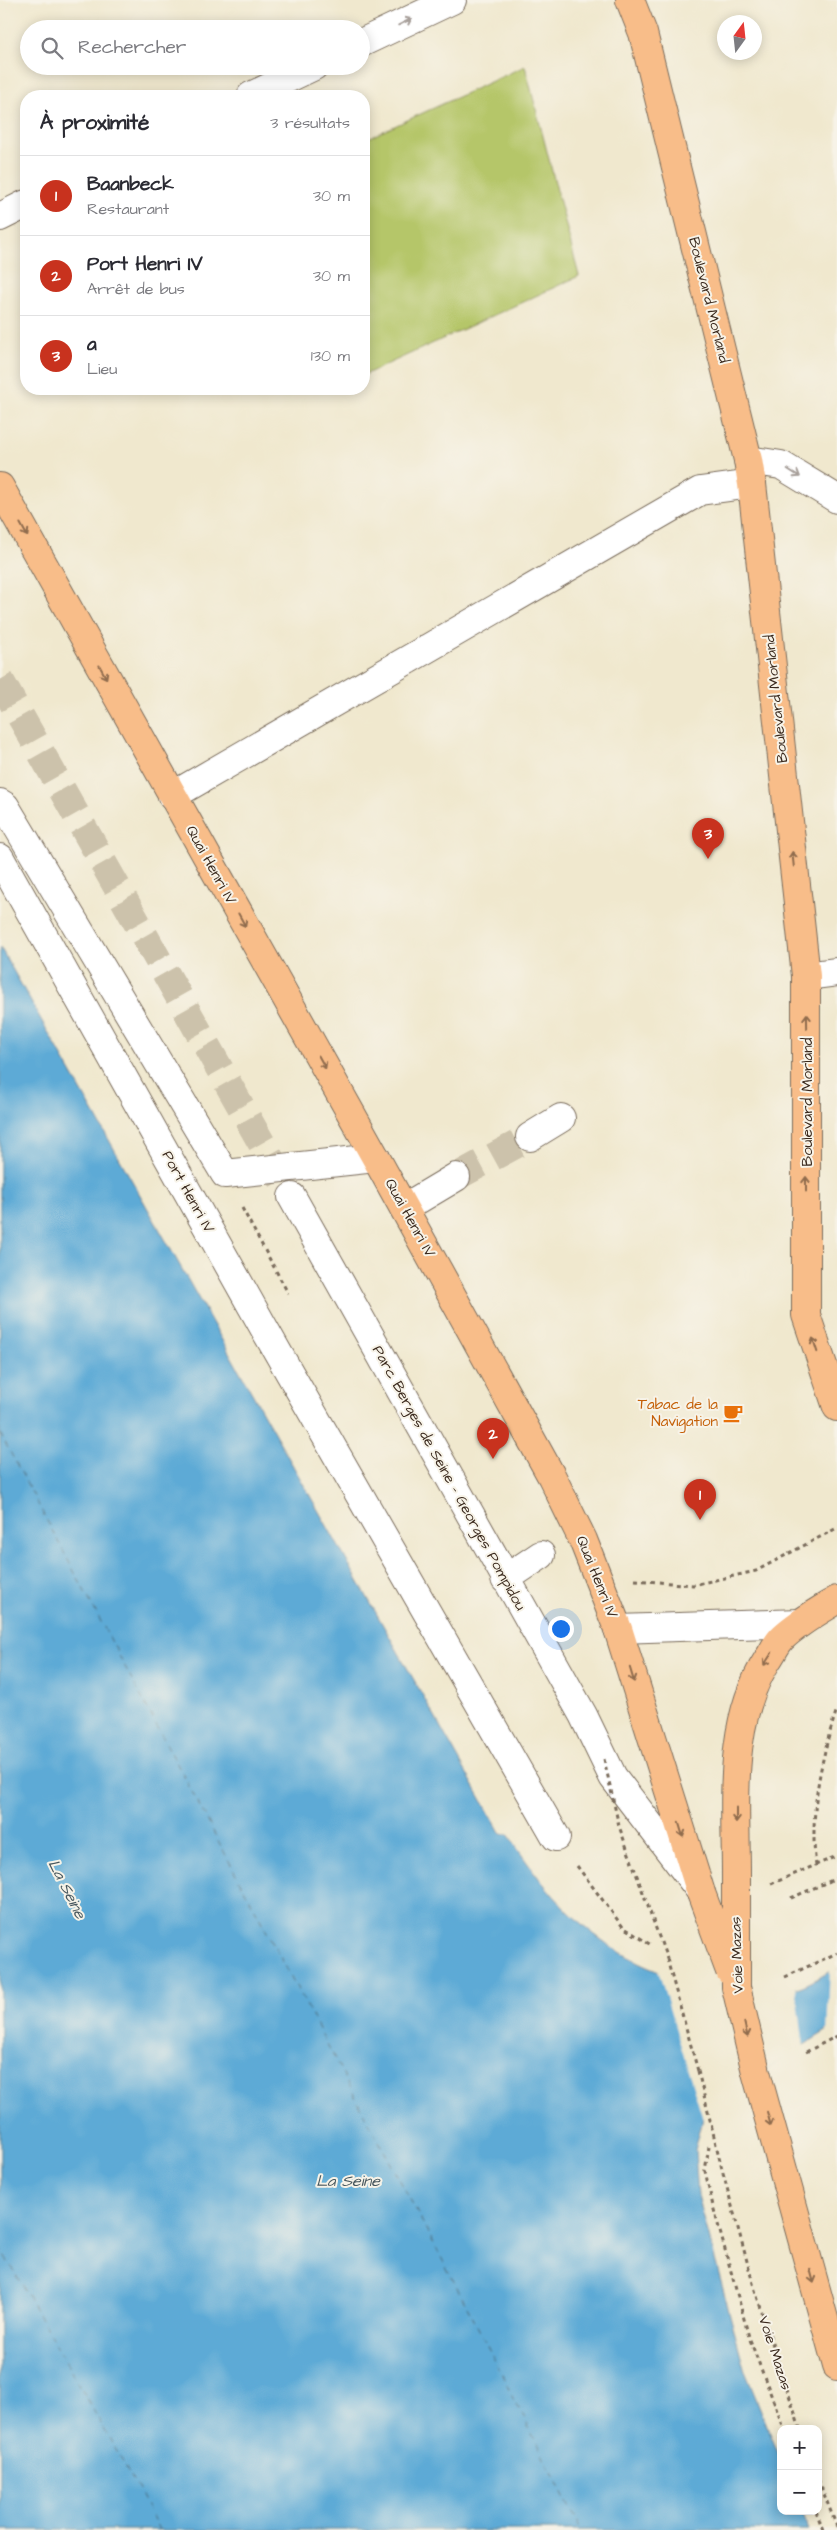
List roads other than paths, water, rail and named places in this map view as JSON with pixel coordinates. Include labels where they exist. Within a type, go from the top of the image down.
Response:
[{"type":"main road","name":"Boulevard Morland","points":[[630,0],[644,33],[750,472],[806,976],[806,1315],[837,1407]]},
{"type":"main road","name":"Quai Henri IV","points":[[0,487],[404,1208],[552,1477],[600,1579],[618,1629],[701,1893],[736,1987]]},
{"type":"main road","name":"Voie Mazas","points":[[837,1600],[800,1622],[782,1638],[758,1675],[743,1716],[736,1764],[736,1987],[756,2072],[837,2366]]},
{"type":"street","points":[[370,39],[452,0]]},
{"type":"street","points":[[264,90],[295,75]]},
{"type":"street","points":[[0,217],[20,207]]},
{"type":"street","points":[[172,796],[700,491],[750,472],[781,465],[837,499]]},
{"type":"street","points":[[0,802],[5,806],[225,1174],[376,1158]]},
{"type":"street","name":"Port Henri IV","points":[[0,858],[277,1351],[556,1838]]},
{"type":"street","points":[[806,976],[837,972]]},
{"type":"street","points":[[530,1136],[561,1118]]},
{"type":"street","points":[[404,1208],[456,1177]]},
{"type":"street","name":"Parc Berges de Seine - Georges Pompidou","points":[[292,1197],[582,1715],[613,1777],[701,1893]]},
{"type":"street","points":[[505,1580],[541,1555]]},
{"type":"street","points":[[618,1629],[800,1622]]},
{"type":"water","name":"La Seine","points":[[0,947],[501,1834],[508,1834],[530,1867],[554,1897],[580,1923],[608,1945],[639,1962],[673,1976],[710,1984],[791,1989],[801,1987],[837,1968],[828,2030],[725,2094],[703,2118],[695,2150],[698,2196],[745,2371],[777,2450],[777,2515],[803,2515],[809,2530],[0,2530]]},
{"type":"tunnel","points":[[0,680],[292,1197]]},
{"type":"tunnel","points":[[456,1177],[530,1137]]},
{"type":"place","name":"a","points":[[708,859]]},
{"type":"place","name":"Tabac de la Navigation","points":[[733,1413]]},
{"type":"place","name":"Port Henri IV","points":[[493,1459]]},
{"type":"place","name":"Baanbeck","points":[[700,1520]]}]
